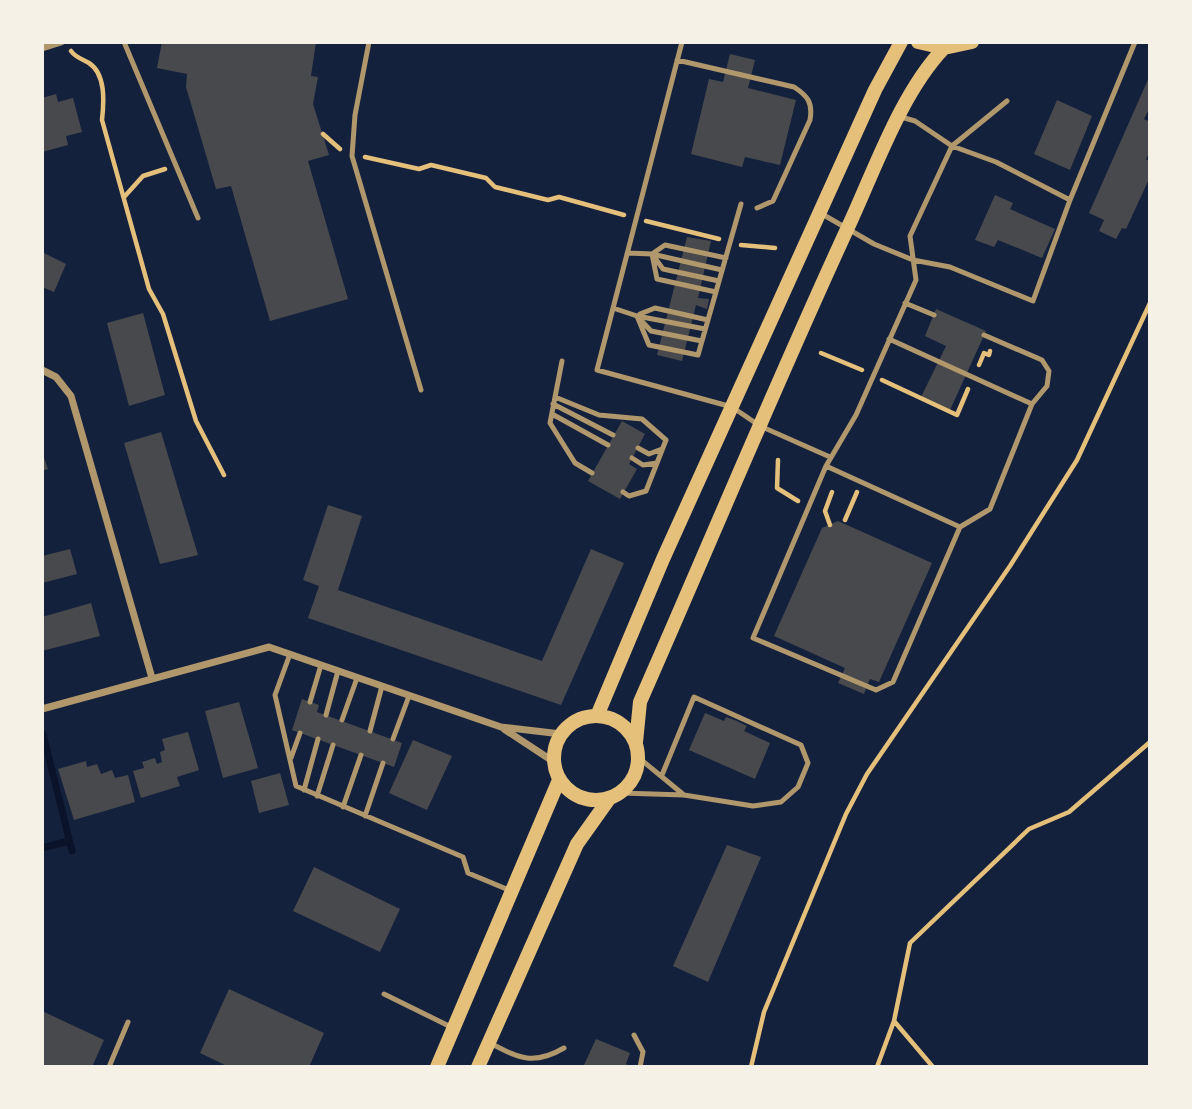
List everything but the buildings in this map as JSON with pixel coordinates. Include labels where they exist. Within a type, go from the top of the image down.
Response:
[{"type":"main road","points":[[597,716],[732,407],[901,42]]},
{"type":"main road","points":[[918,42],[944,48],[972,42]]},
{"type":"main road","points":[[478,1067],[577,844],[615,796],[635,776],[639,758],[636,742],[640,702],[899,116],[933,59],[944,48]]},
{"type":"main road","points":[[615,796],[591,801],[577,796],[559,780],[554,762],[555,745],[573,722],[597,716],[611,718],[628,730],[636,742]]},
{"type":"main road","points":[[438,1067],[559,780]]},
{"type":"street","points":[[42,48],[61,42]]},
{"type":"street","points":[[42,370],[56,377],[71,396],[152,678]]},
{"type":"street","points":[[42,709],[270,647],[501,727],[561,734]]},
{"type":"street","points":[[501,727],[554,762]]},
{"type":"lane","points":[[124,42],[198,218]]},
{"type":"lane","points":[[369,42],[355,115],[352,156],[421,390]]},
{"type":"lane","points":[[682,42],[597,370],[732,407],[760,426],[830,457]]},
{"type":"lane","points":[[820,213],[847,229],[913,260],[950,267],[1033,301],[1070,200],[1135,42]]},
{"type":"lane","points":[[677,60],[794,87],[807,95],[812,107],[810,120],[773,201],[757,208]]},
{"type":"lane","points":[[984,335],[1042,360],[1049,371],[1047,386],[1032,404],[990,509],[960,527],[893,682],[876,690],[752,638],[830,457],[856,415],[916,280],[910,236],[952,146],[1007,101]]},
{"type":"lane","points":[[899,116],[915,121],[952,146],[996,162],[1070,200]]},
{"type":"lane","points":[[637,316],[649,345],[698,355],[741,204]]},
{"type":"lane","points":[[652,254],[665,245],[726,258]]},
{"type":"lane","points":[[628,253],[652,254],[722,270]]},
{"type":"lane","points":[[652,254],[663,269],[719,281]]},
{"type":"lane","points":[[652,254],[656,279],[716,292]]},
{"type":"lane","points":[[905,303],[934,315]]},
{"type":"lane","points":[[613,308],[637,316],[705,329]]},
{"type":"lane","points":[[637,316],[655,308],[708,320]]},
{"type":"lane","points":[[637,316],[651,331],[702,341]]},
{"type":"lane","points":[[889,339],[1032,404]]},
{"type":"lane","points":[[562,362],[550,423],[575,463],[592,473]]},
{"type":"lane","points":[[554,400],[613,435]]},
{"type":"lane","points":[[554,400],[599,415],[642,419],[666,440],[646,491],[629,496],[623,492]]},
{"type":"lane","points":[[552,414],[608,445]]},
{"type":"lane","points":[[638,448],[649,454],[662,449]]},
{"type":"lane","points":[[632,458],[643,465],[657,463]]},
{"type":"lane","points":[[826,466],[960,527]]},
{"type":"lane","points":[[290,654],[275,695],[296,786],[463,858],[468,873],[511,891]]},
{"type":"lane","points":[[310,702],[321,665]]},
{"type":"lane","points":[[326,715],[338,671]]},
{"type":"lane","points":[[342,720],[357,678]]},
{"type":"lane","points":[[370,731],[382,686]]},
{"type":"lane","points":[[393,739],[409,695]]},
{"type":"lane","points":[[615,796],[684,795],[753,806],[781,802],[798,787],[808,762],[801,745],[694,697],[662,775]]},
{"type":"lane","points":[[290,761],[300,733]]},
{"type":"lane","points":[[304,790],[318,739]]},
{"type":"lane","points":[[317,796],[334,745]]},
{"type":"lane","points":[[343,807],[361,755]]},
{"type":"lane","points":[[639,758],[684,795]]},
{"type":"lane","points":[[365,816],[383,763]]},
{"type":"lane","points":[[384,994],[454,1029]]},
{"type":"lane","points":[[108,1067],[128,1022]]},
{"type":"lane","points":[[634,1035],[643,1052],[640,1067]]},
{"type":"lane","points":[[488,1042],[527,1064],[564,1048]]},
{"type":"path","points":[[76,58],[88,62],[97,72],[105,99],[102,120],[149,289],[163,314],[196,421],[223,475]]},
{"type":"path","points":[[323,134],[352,156],[419,169],[431,165],[486,178],[495,187],[548,200],[559,197],[636,220],[730,242],[775,248]]},
{"type":"path","points":[[124,197],[143,176],[153,171],[178,168]]},
{"type":"path","points":[[751,1067],[764,1012],[846,814],[874,763],[1010,566],[1077,460],[1150,303]]},
{"type":"path","points":[[778,460],[777,488],[780,493],[825,511],[830,525]]},
{"type":"path","points":[[845,520],[861,481]]},
{"type":"path","points":[[877,1067],[894,1021],[910,943],[1029,829],[1069,812],[1150,742]]},
{"type":"path","points":[[894,1021],[933,1067]]},
{"type":"waterway","points":[[43,734],[72,851]]},
{"type":"waterway","points":[[42,848],[69,841]]}]
